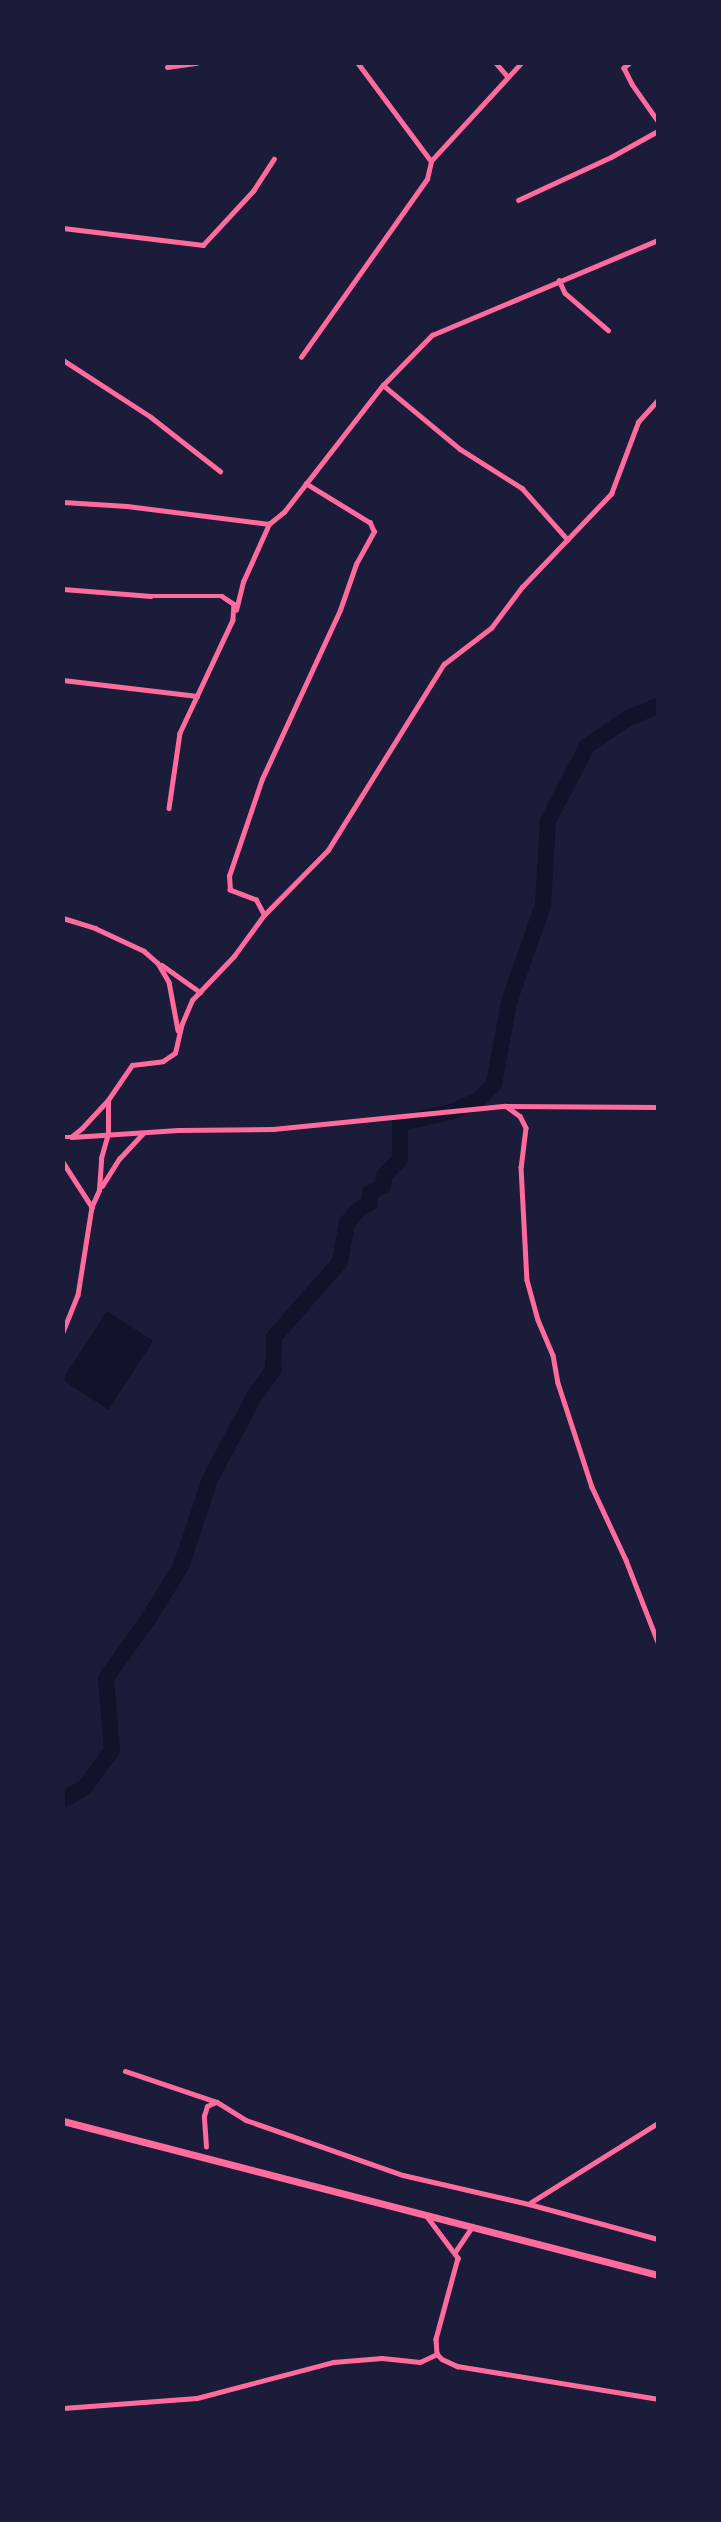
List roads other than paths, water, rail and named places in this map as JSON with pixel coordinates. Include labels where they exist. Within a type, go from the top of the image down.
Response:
[{"type":"main road","points":[[63,2121],[658,2275]]},
{"type":"street","points":[[167,67],[197,63]]},
{"type":"street","points":[[358,63],[431,161]]},
{"type":"street","points":[[496,63],[508,77]]},
{"type":"street","points":[[301,357],[330,311],[427,179],[431,161],[521,63]]},
{"type":"street","points":[[630,63],[624,68],[658,121]]},
{"type":"street","points":[[518,200],[611,157],[658,131]]},
{"type":"street","points":[[63,228],[202,245],[253,191],[274,159]]},
{"type":"street","points":[[169,808],[180,733],[236,611],[243,582],[270,524],[284,512],[383,385],[442,329],[463,324],[559,280],[658,240]]},
{"type":"street","points":[[559,280],[565,293],[607,330]]},
{"type":"street","points":[[63,360],[151,417],[220,471]]},
{"type":"street","points":[[383,385],[460,449],[522,488],[568,540]]},
{"type":"street","points":[[71,1137],[108,1100],[132,1065],[170,1058],[175,1053],[185,1012],[234,956],[264,915],[328,850],[444,664],[491,628],[514,596],[611,494],[638,422],[658,401]]},
{"type":"street","points":[[264,915],[256,900],[230,890],[229,876],[262,779],[340,610],[356,564],[374,532],[370,523],[306,484]]},
{"type":"street","points":[[63,502],[154,509],[270,524]]},
{"type":"street","points":[[63,589],[151,596],[222,596],[234,604],[236,611]]},
{"type":"street","points":[[63,680],[197,696]]},
{"type":"street","points":[[63,918],[95,928],[144,951],[200,992]]},
{"type":"street","points":[[158,963],[169,982],[179,1037]]},
{"type":"street","points":[[99,1190],[108,1133],[108,1100]]},
{"type":"street","points":[[63,1137],[145,1131],[273,1129],[505,1105],[658,1107]]},
{"type":"street","points":[[505,1105],[520,1116],[526,1128],[521,1167],[527,1280],[538,1320],[553,1355],[558,1383],[592,1486],[626,1560],[658,1642]]},
{"type":"street","points":[[63,1332],[78,1295],[92,1207],[99,1190],[119,1159],[145,1131]]},
{"type":"street","points":[[63,1162],[92,1207]]},
{"type":"street","points":[[125,2071],[217,2102],[246,2120],[404,2175],[529,2204],[658,2239]]},
{"type":"street","points":[[206,2147],[204,2116],[207,2106],[217,2102]]},
{"type":"street","points":[[529,2204],[658,2123]]},
{"type":"street","points":[[426,2214],[455,2252],[457,2264],[436,2339],[437,2354]]},
{"type":"street","points":[[455,2252],[473,2226]]},
{"type":"street","points":[[437,2354],[457,2366],[555,2380],[632,2397],[658,2399]]},
{"type":"street","points":[[63,2408],[197,2398],[333,2362],[382,2358],[420,2362],[437,2354]]},
{"type":"waterway","points":[[63,1800],[84,1788],[112,1750],[106,1678],[149,1618],[181,1566],[210,1479],[255,1395],[273,1370],[274,1337],[340,1262],[347,1223],[358,1210],[370,1203],[370,1193],[383,1186],[384,1176],[400,1159],[400,1123],[451,1112],[478,1100],[494,1084],[509,1002],[543,905],[548,821],[587,746],[628,718],[658,706]]},
{"type":"waterway","points":[[475,2459],[482,2459]]}]
